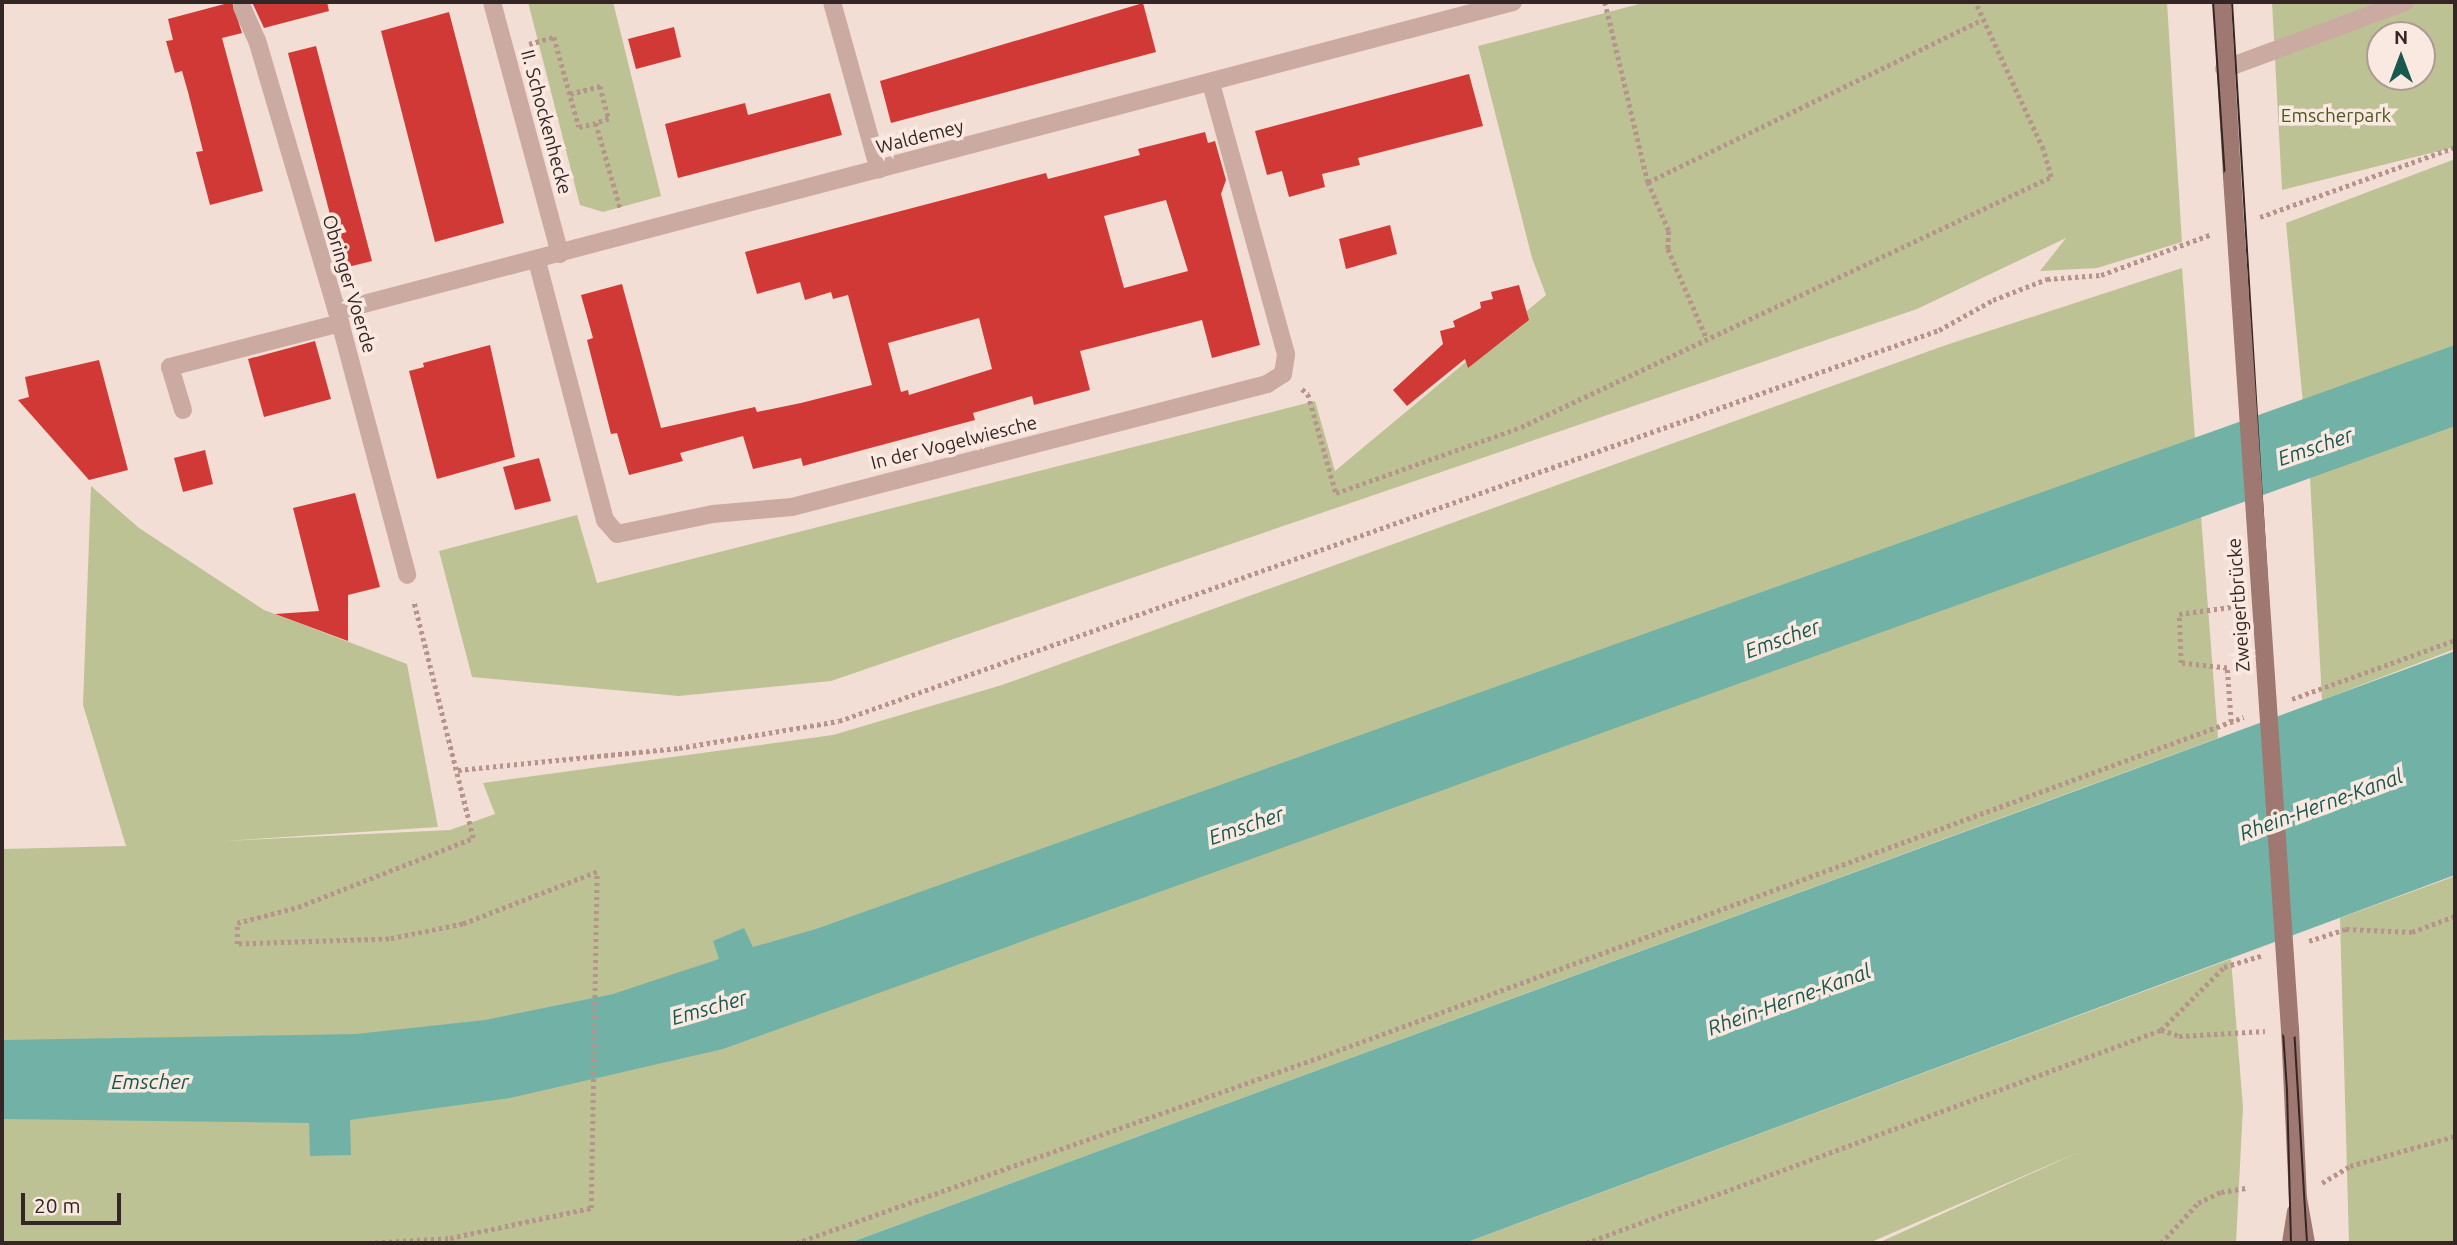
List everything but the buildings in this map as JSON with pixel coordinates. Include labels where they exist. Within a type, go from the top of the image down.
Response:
[{"type":"main road","name":"Zweigertbrücke","points":[[2222,2],[2224,69],[2259,603],[2290,1029],[2298,1198]]},
{"type":"main road","points":[[2291,1243],[2298,1198]]},
{"type":"main road","points":[[2298,1198],[2306,1243]]},
{"type":"street","name":"II. Schockenhecke","points":[[492,2],[560,254]]},
{"type":"street","points":[[832,2],[878,170]]},
{"type":"street","name":"Waldemey","points":[[183,410],[170,367],[560,254],[1513,2]]},
{"type":"street","points":[[2224,69],[2405,2]]},
{"type":"street","name":"Obringer Voerde","points":[[242,7],[257,40],[339,317],[407,575]]},
{"type":"street","points":[[1211,84],[1286,354],[1283,374]]},
{"type":"street","name":"In der Vogelwiesche","points":[[537,261],[605,520],[618,534],[713,514],[792,506],[1267,384],[1283,374]]},
{"type":"path","points":[[1605,2],[1648,182],[1669,232],[1668,249],[1707,339]]},
{"type":"path","points":[[1283,374],[1308,394],[1336,493],[1521,427],[2051,177],[2043,149],[1980,21],[1975,2]]},
{"type":"path","points":[[1648,182],[1980,21]]},
{"type":"path","points":[[505,51],[555,37],[570,94],[579,127],[609,119],[600,86],[570,94]]},
{"type":"path","points":[[596,123],[621,214]]},
{"type":"path","points":[[2258,218],[2455,147]]},
{"type":"path","points":[[458,770],[680,748],[839,721],[1939,330],[1993,300],[2047,279],[2101,275],[2219,232]]},
{"type":"path","points":[[368,1243],[450,1238],[591,1208],[597,872],[463,924],[389,939],[237,944],[237,923],[298,907],[473,838],[407,575]]},
{"type":"path","points":[[2231,722],[2227,668],[2181,663],[2179,614],[2259,603]]},
{"type":"path","points":[[2281,704],[2455,640]]},
{"type":"path","points":[[796,1243],[1323,1056],[2256,713]]},
{"type":"path","points":[[2297,944],[2346,929],[2412,932],[2455,916]]},
{"type":"path","points":[[1586,1243],[2161,1030],[2224,967],[2273,952]]},
{"type":"path","points":[[2161,1030],[2179,1036],[2236,1032]]},
{"type":"path","points":[[2298,1198],[2350,1166],[2455,1136]]},
{"type":"path","points":[[2161,1243],[2198,1203],[2221,1192],[2246,1188]]},
{"type":"green space","points":[[528,2],[613,2],[661,196],[603,212],[580,205]]},
{"type":"green space","points":[[1647,2],[2167,2],[2182,242],[2097,268],[2040,271],[2066,238],[1917,309],[831,681],[679,696],[472,677],[439,551],[577,515],[597,583],[1315,401],[1335,471],[1546,295],[1532,258],[1478,46]]},
{"type":"green space","name":"Emscherpark","points":[[2272,2],[2455,2],[2455,147],[2282,190]]},
{"type":"green space","points":[[2455,159],[2455,649],[2322,700],[2310,478],[2286,223]]},
{"type":"green space","points":[[2182,268],[2218,738],[849,1243],[2,1243],[2,849],[126,846],[83,705],[91,486],[139,528],[264,610],[407,664],[438,827],[224,841],[450,830],[495,814],[483,783],[833,735],[1002,685],[1946,345]]},
{"type":"green space","points":[[2455,876],[2455,1243],[2349,1243],[2340,918]]},
{"type":"green space","points":[[2231,959],[2243,1107],[2236,1243],[1878,1243],[2079,1152],[1869,1243],[1465,1243]]},
{"type":"water","name":"Emscher","points":[[2455,345],[2455,426],[723,1049],[510,1098],[350,1120],[351,1155],[310,1156],[309,1123],[2,1119],[2,1040],[356,1034],[485,1020],[613,994],[719,959],[713,941],[744,928],[753,947],[816,929]]},
{"type":"water","name":"Rhein-Herne-Kanal","points":[[2455,651],[2455,875],[1465,1243],[849,1243]]},
{"type":"tram line","points":[[2213,2],[2287,1090],[2291,1243]]},
{"type":"tram line","points":[[2232,2],[2307,1243]]}]
